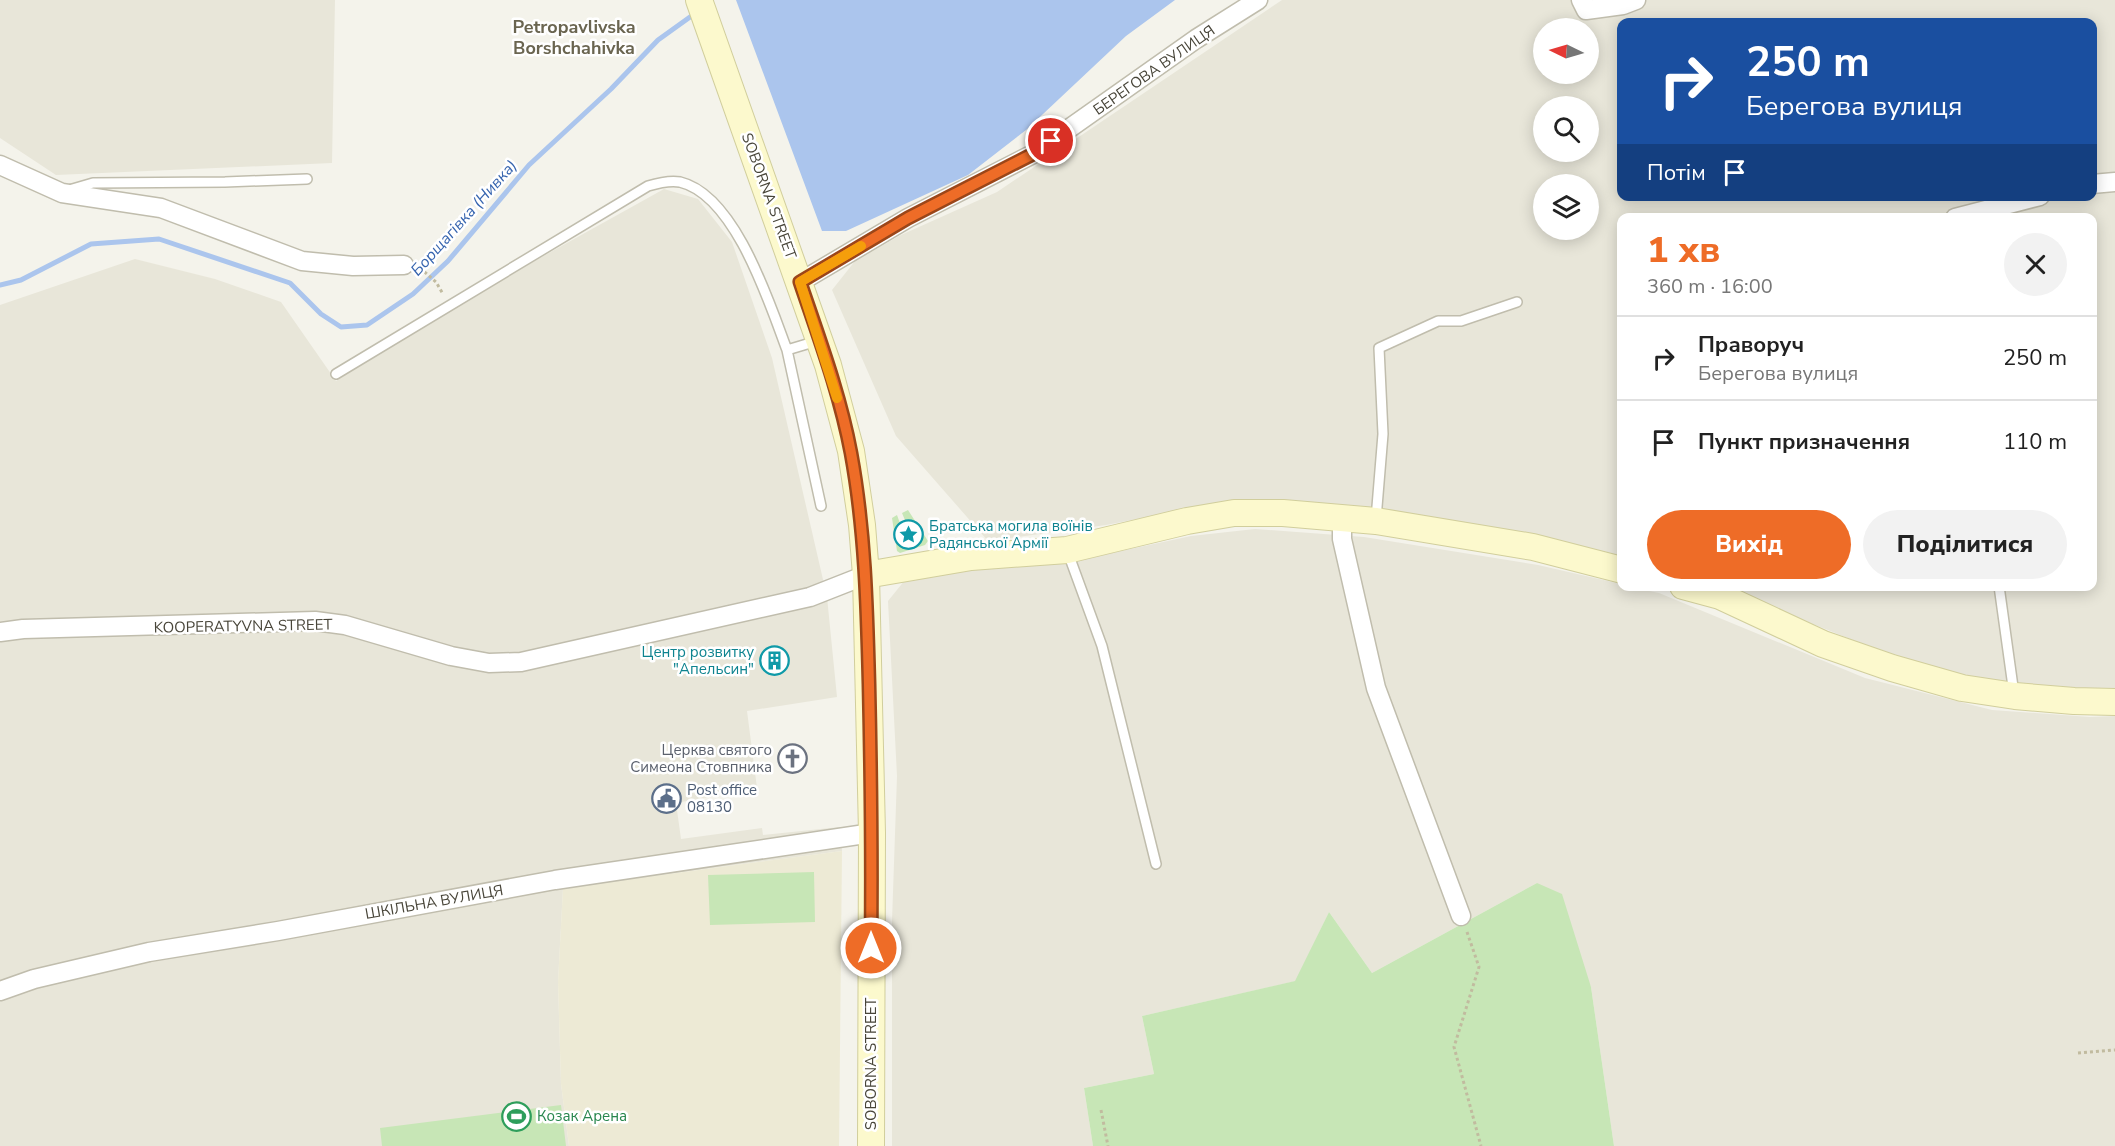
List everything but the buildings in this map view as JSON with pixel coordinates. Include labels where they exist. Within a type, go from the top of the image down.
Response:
[{"type":"street","name":"SOBORNA STREET","points":[[699,0],[820,340],[851,451],[862,525],[866,575],[872,833],[871,1146]]},
{"type":"street","name":"БЕРЕГОВА ВУЛИЦЯ","points":[[800,282],[908,218],[1033,154],[1196,39],[1258,0]]},
{"type":"street","points":[[1581,0],[1586,10],[1623,5],[1636,0]]},
{"type":"street","points":[[0,165],[62,193],[161,208],[303,261],[353,266],[404,265]]},
{"type":"street","points":[[2097,184],[2115,182]]},
{"type":"street","points":[[1974,213],[2020,201]]},
{"type":"street","points":[[866,575],[971,557],[1067,550],[1187,521],[1234,513],[1283,513],[1342,517],[1533,548],[1617,569]]},
{"type":"street","points":[[1342,517],[1342,539],[1376,688],[1461,916]]},
{"type":"street","name":"KOOPERATYVNA STREET","points":[[0,632],[315,621],[353,627],[451,656],[489,663],[521,662],[810,597],[866,575]]},
{"type":"street","points":[[1721,591],[1823,644],[1892,668],[1962,688],[2015,696],[2115,702]]},
{"type":"street","name":"ШКІЛЬНА ВУЛИЦЯ","points":[[0,991],[34,979],[149,952],[278,931],[555,880],[872,833]]},
{"type":"lane","points":[[62,193],[93,183],[307,179]]},
{"type":"lane","points":[[336,374],[648,186],[680,182],[700,191],[720,209],[739,237],[767,294],[787,350],[821,506]]},
{"type":"lane","points":[[1376,522],[1383,434],[1379,348],[1438,321],[1461,321],[1517,302]]},
{"type":"lane","points":[[787,350],[820,340]]},
{"type":"lane","points":[[1067,550],[1102,646],[1156,864]]},
{"type":"lane","points":[[2000,591],[2015,696]]},
{"type":"path","points":[[422,268],[436,282]]},
{"type":"path","points":[[1461,916],[1479,967],[1454,1047],[1481,1146]]},
{"type":"path","points":[[2078,1053],[2115,1050]]},
{"type":"path","points":[[1101,1110],[1108,1146]]},
{"type":"shaded area","points":[[0,0],[335,0],[332,163],[56,175],[0,138]]},
{"type":"shaded area","points":[[1282,0],[2115,0],[2115,692],[1997,683],[1905,661],[1731,591],[2097,591],[2097,213],[1617,213],[1617,560],[1209,505],[1106,525],[988,541],[896,436],[832,290],[855,261],[901,235],[997,192]]},
{"type":"shaded area","points":[[664,189],[698,199],[732,242],[772,358],[827,597],[837,697],[747,711],[757,788],[676,803],[681,839],[762,828],[763,835],[840,827],[842,851],[563,888],[558,982],[561,1084],[569,1146],[0,1146],[0,305],[135,259],[215,279],[281,302],[336,381],[441,313]]},
{"type":"shaded area","points":[[1255,529],[1364,537],[1538,565],[1617,583],[1617,591],[1659,593],[1865,678],[1992,710],[2090,717],[2115,716],[2115,1146],[1614,1146],[1591,987],[1537,883],[1372,973],[1329,912],[1296,981],[1142,1016],[1154,1074],[1084,1088],[1093,1146],[892,1146],[892,921],[897,776],[888,601],[905,580],[962,570],[1084,559],[1191,536]]},
{"type":"shaded area","points":[[842,851],[839,1146],[569,1146],[561,1084],[558,982],[563,888]]},
{"type":"green space","points":[[908,510],[928,541],[925,545],[900,553],[897,551],[892,518],[897,515],[906,540],[912,537],[902,513]]},
{"type":"green space","points":[[814,872],[815,922],[710,925],[708,875]]},
{"type":"green space","points":[[1537,883],[1562,894],[1591,987],[1614,1146],[1093,1146],[1084,1088],[1154,1074],[1142,1016],[1295,981],[1329,912],[1372,973]]},
{"type":"green space","name":"Козак Арена","points":[[561,1105],[566,1146],[382,1146],[380,1128]]},
{"type":"water","points":[[736,0],[1175,0],[1126,36],[1026,130],[968,175],[846,231],[822,231]]},
{"type":"waterway","name":"Борщагівка (Нивка)","points":[[0,285],[21,280],[91,244],[159,239],[290,283],[321,314],[341,327],[367,325],[413,294],[448,261],[529,165],[611,89],[658,40],[697,12]]},
{"type":"slow traffic","points":[[837,398],[800,282],[861,246]]},
{"type":"place","name":"Братська могила воїнів Радянської Армії","points":[[908,535]]},
{"type":"place","name":"Центр розвитку \"Апельсин\"","points":[[775,661]]},
{"type":"place","name":"Церква святого Симеона Стовпника","points":[[793,759]]},
{"type":"place","name":"Post office 08130","points":[[666,799]]},
{"type":"place","name":"Козак Арена","points":[[516,1116]]},
{"type":"district","name":"Petropavlivska Borshchahivka","points":[[574,37]]},
{"type":"route","points":[[871,948],[872,833],[866,575],[862,525],[851,451],[828,365],[800,282],[908,218],[1033,154],[1051,141]]}]
